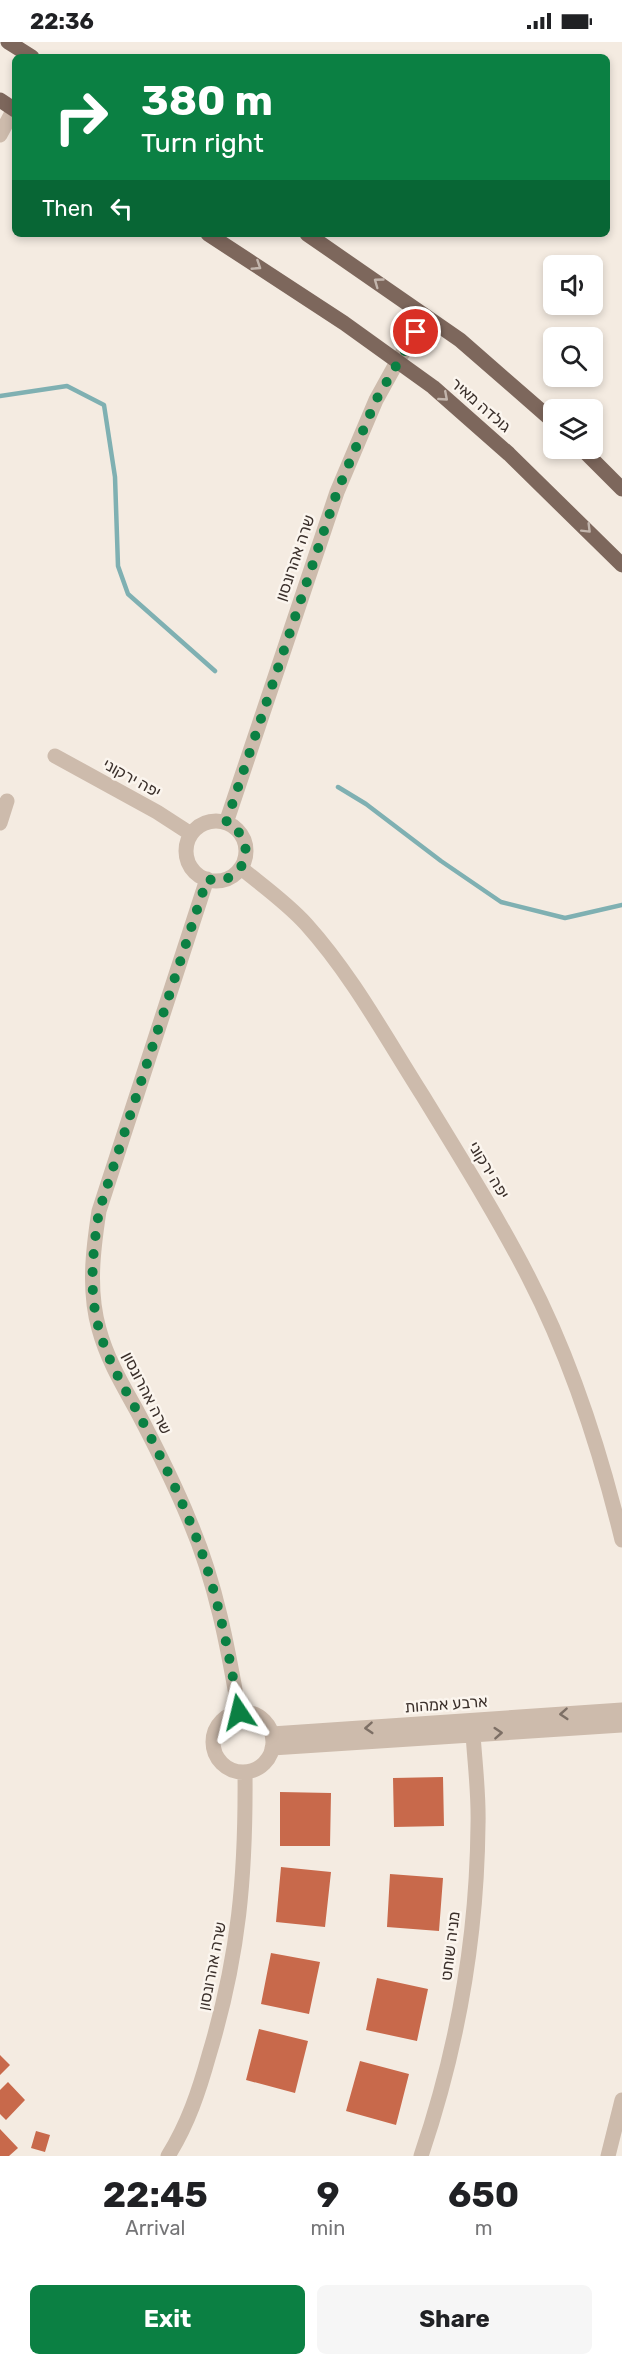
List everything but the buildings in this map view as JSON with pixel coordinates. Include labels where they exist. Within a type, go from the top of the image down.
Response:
[{"type":"main road","points":[[8,42],[27,54]]},
{"type":"main road","name":"גולדה מאיר","points":[[213,237],[344,323],[433,387],[509,454],[622,565]]},
{"type":"main road","points":[[312,237],[460,340],[543,412]]},
{"type":"main road","points":[[592,459],[622,489]]},
{"type":"street","points":[[0,135],[12,114]]},
{"type":"street","name":"שרה אהרונסון","points":[[226,823],[337,492],[376,400],[425,316]]},
{"type":"street","name":"יפה ירקוני","points":[[55,756],[157,812],[191,834]]},
{"type":"street","points":[[0,823],[7,801]]},
{"type":"street","points":[[211,821],[226,823],[233,826],[241,835],[246,846],[246,857],[241,867],[233,876],[221,880],[199,876],[191,867],[186,856],[191,834],[200,826],[211,821]]},
{"type":"street","name":"יפה ירקוני","points":[[241,867],[305,923],[332,955],[359,994],[493,1211],[529,1277],[575,1383],[606,1475],[622,1540]]},
{"type":"street","name":"שרה אהרונסון","points":[[207,879],[99,1211],[92,1254],[92,1286],[98,1327],[113,1371],[137,1411],[194,1533],[227,1638],[239,1712]]},
{"type":"street","name":"ארבע אמהות","points":[[272,1741],[622,1710]]},
{"type":"street","points":[[239,1712],[249,1712],[260,1717],[268,1726],[272,1741],[268,1759],[259,1768],[245,1772],[225,1768],[217,1759],[212,1748],[212,1736],[217,1725],[226,1717],[239,1712]]},
{"type":"street","name":"ארבע אמהות","points":[[272,1741],[473,1734],[622,1725]]},
{"type":"street","name":"מניה שוחט","points":[[421,2156],[435,2114],[455,2037],[475,1891],[478,1824],[473,1734]]},
{"type":"street","name":"שרה אהרונסון","points":[[168,2156],[190,2116],[198,2094],[221,2016],[233,1961],[244,1877],[245,1772]]},
{"type":"street","points":[[608,2156],[622,2100]]},
{"type":"waterway","points":[[0,396],[67,386],[104,405],[115,477],[118,566],[128,594],[215,671]]},
{"type":"waterway","points":[[338,787],[366,804],[441,861],[501,902],[565,918],[622,905]]},
{"type":"route","points":[[239,1712],[227,1638],[191,1524],[137,1411],[113,1371],[98,1327],[92,1286],[92,1254],[99,1211],[207,879],[221,880],[233,876],[246,857],[246,846],[241,835],[233,826],[226,823],[302,590],[357,443],[376,400],[416,332]]}]
